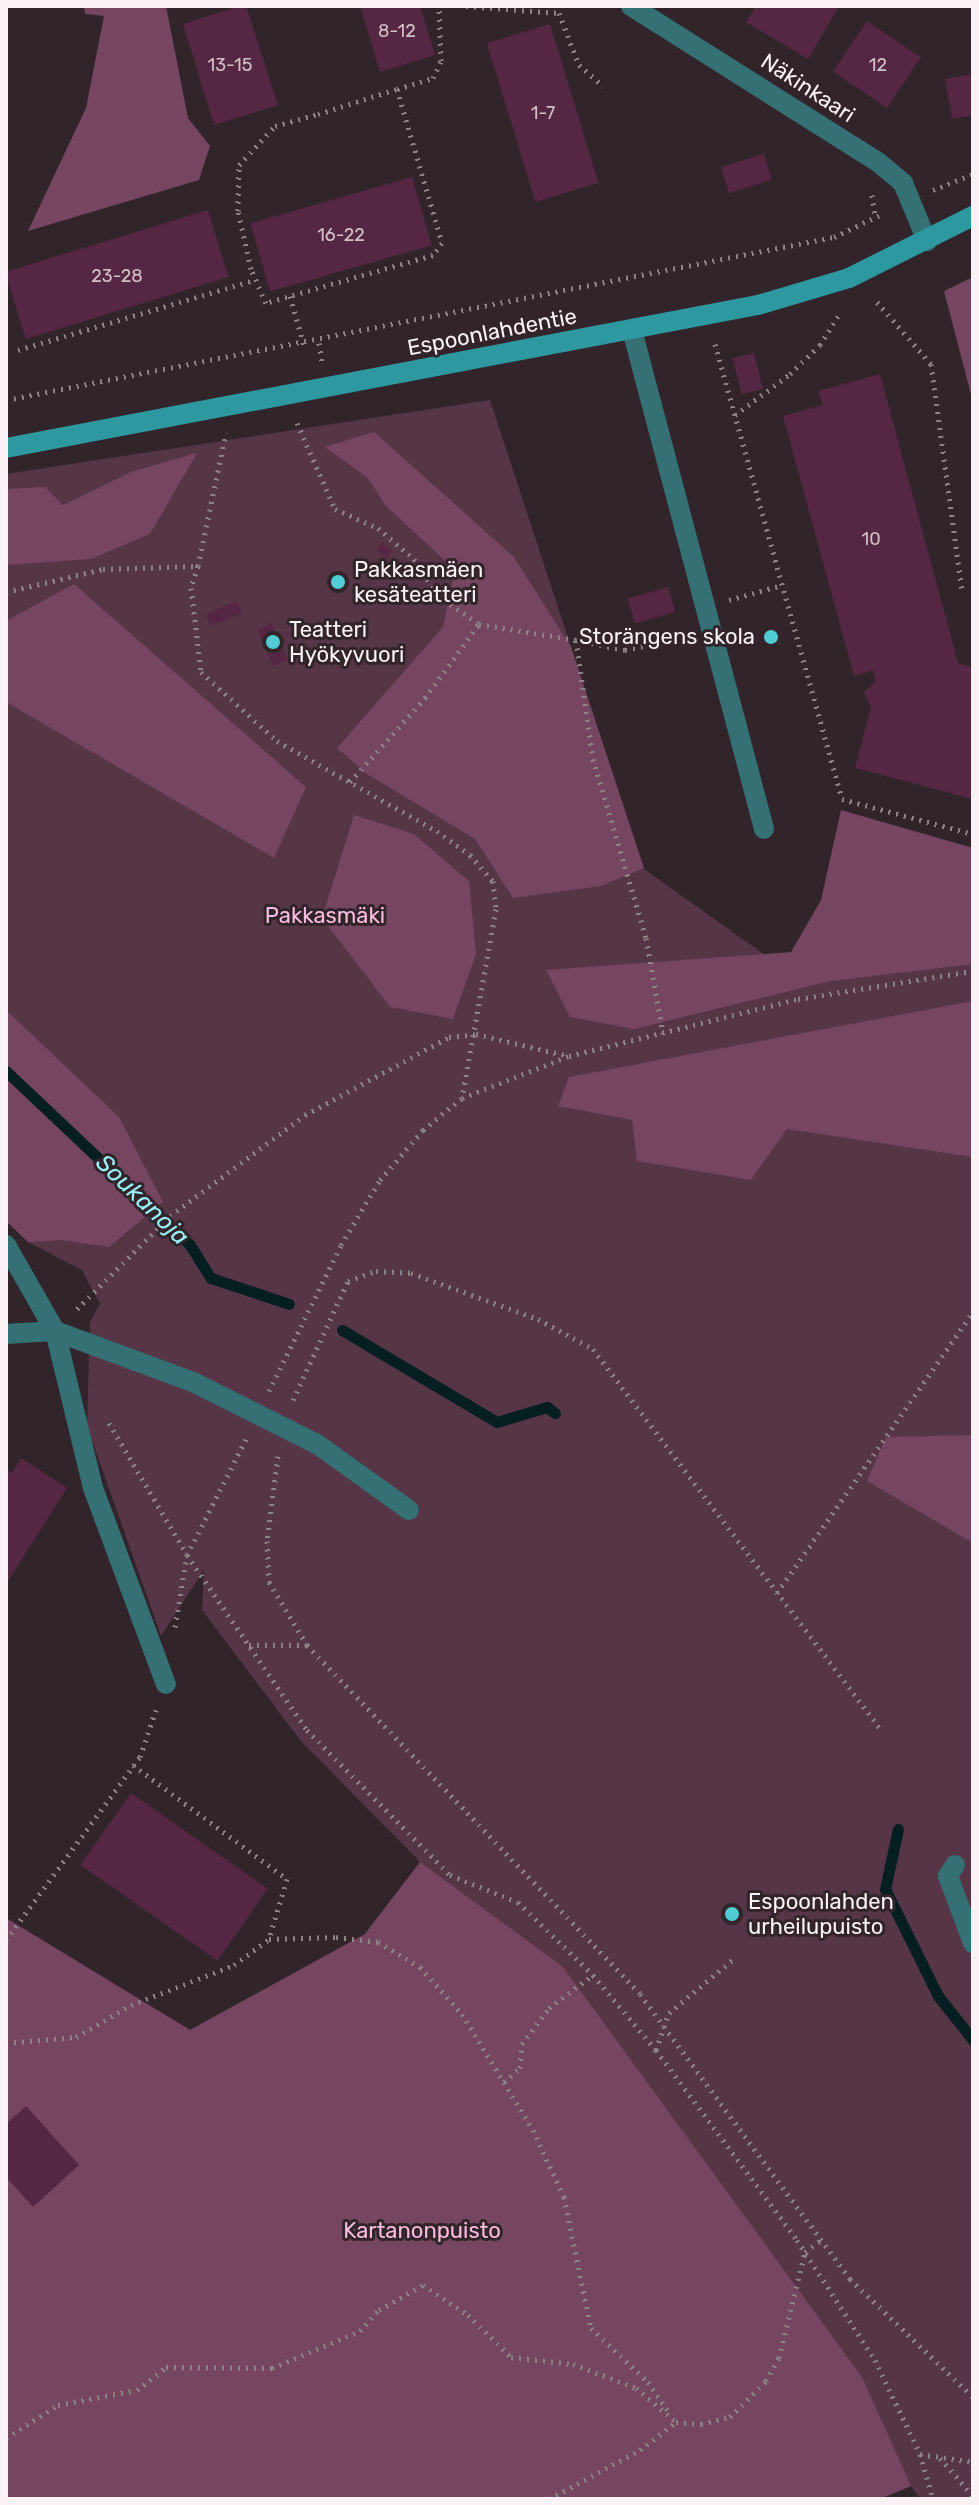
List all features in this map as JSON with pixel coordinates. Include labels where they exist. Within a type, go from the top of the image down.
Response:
[{"type":"street","name":"Näkinkaari","points":[[631,6],[878,162],[903,183],[927,241]]},
{"type":"street","name":"Espoonlahdentie","points":[[6,448],[758,305],[849,278],[973,216]]},
{"type":"street","points":[[632,330],[764,829]]},
{"type":"street","points":[[6,1245],[55,1331],[79,1413],[93,1488],[166,1684]]},
{"type":"street","points":[[6,1334],[55,1331],[260,1412],[409,1510]]},
{"type":"street","points":[[955,1865],[948,1876],[973,1943]]},
{"type":"path","points":[[397,89],[442,243],[433,255],[266,303],[255,280],[238,211],[239,165],[275,126],[433,78],[441,61],[439,6]]},
{"type":"path","points":[[466,6],[559,13],[579,65],[603,86]]},
{"type":"path","points":[[6,400],[304,345],[834,237],[973,174]]},
{"type":"path","points":[[18,350],[255,280]]},
{"type":"path","points":[[290,296],[304,345]]},
{"type":"path","points":[[877,302],[931,364],[962,591]]},
{"type":"path","points":[[735,415],[790,374],[820,345],[839,315]]},
{"type":"path","points":[[715,344],[842,799],[973,834]]},
{"type":"path","points":[[223,409],[226,437],[191,588],[201,672],[277,741],[437,831],[470,855],[493,881],[496,909],[476,1034],[462,1098]]},
{"type":"path","points":[[297,423],[335,509],[378,528],[414,559],[437,595],[479,624],[625,650],[712,630]]},
{"type":"path","points":[[6,592],[103,569],[198,566]]},
{"type":"path","points":[[705,607],[782,585]]},
{"type":"path","points":[[350,782],[425,698],[479,624]]},
{"type":"path","points":[[576,640],[593,759],[646,938],[663,1033]]},
{"type":"path","points":[[6,1940],[133,1765],[166,1684],[187,1555],[341,1245],[380,1180],[423,1130],[462,1098],[569,1056],[798,999],[973,971]]},
{"type":"path","points":[[55,1331],[170,1216],[305,1115],[449,1037],[476,1034],[569,1056]]},
{"type":"path","points":[[881,1730],[593,1349],[538,1319],[411,1273],[376,1271],[348,1281],[282,1425],[267,1541],[269,1582],[307,1645],[640,1994],[665,2034],[850,2279],[973,2397]]},
{"type":"path","points":[[777,1593],[973,1312]]},
{"type":"path","points":[[102,1410],[187,1555],[307,1730],[450,1875],[518,1902],[593,1975],[656,2050],[805,2252],[875,2360],[920,2454],[933,2499]]},
{"type":"path","points":[[249,1645],[307,1645]]},
{"type":"path","points":[[133,1765],[287,1879],[269,1939]]},
{"type":"path","points":[[6,2043],[76,2037],[131,2005],[234,1965],[269,1939],[336,1937],[378,1942],[420,1967],[462,2014],[504,2082],[564,2197],[591,2328],[648,2382],[676,2422]]},
{"type":"path","points":[[656,2050],[665,2034],[669,2013],[736,1957]]},
{"type":"path","points":[[504,2082],[520,2068],[522,2044],[549,2008],[593,1975]]},
{"type":"path","points":[[6,2438],[58,2405],[137,2390],[166,2367],[272,2368],[360,2331],[379,2310],[423,2285],[468,2315],[511,2357],[573,2364],[636,2388],[676,2422],[701,2424],[730,2417],[766,2381],[779,2358],[805,2252],[820,2241]]},
{"type":"path","points":[[549,2499],[640,2450],[676,2422]]},
{"type":"path","points":[[920,2454],[973,2462]]},
{"type":"path","points":[[939,2457],[973,2496]]},
{"type":"green space","points":[[84,6],[166,6],[188,118],[210,146],[199,180],[28,231],[86,108],[104,16],[85,14]]},
{"type":"green space","points":[[973,277],[973,402],[944,291]]},
{"type":"green space","name":"Pakkasmäki","points":[[490,400],[644,869],[779,965],[973,962],[973,2499],[920,2499],[911,2486],[880,2499],[6,2499],[6,1918],[190,2030],[365,1934],[420,1862],[300,1740],[202,1610],[204,1570],[161,1636],[87,1426],[90,1322],[100,1304],[82,1270],[28,1242],[6,1221],[6,474]]},
{"type":"green space","points":[[374,432],[514,557],[571,647],[644,868],[601,886],[513,898],[475,839],[367,774],[337,748],[443,627],[455,570],[385,505],[368,478],[325,447]]},
{"type":"green space","points":[[197,453],[150,534],[91,559],[6,565],[6,489],[45,487],[63,505],[131,472]]},
{"type":"green space","points":[[74,584],[306,787],[274,858],[6,702],[6,621]]},
{"type":"green space","points":[[841,810],[973,848],[973,964],[831,981],[634,1029],[570,1017],[546,970],[791,952],[821,900]]},
{"type":"green space","name":"Pakkasmäki","points":[[354,815],[414,834],[469,881],[476,954],[453,1019],[390,1007],[322,918]]},
{"type":"green space","points":[[973,1001],[973,1157],[787,1129],[751,1180],[637,1161],[632,1120],[558,1106],[569,1077]]},
{"type":"green space","points":[[6,1010],[119,1117],[163,1202],[109,1247],[61,1240],[28,1242],[6,1221]]},
{"type":"green space","points":[[973,1435],[973,1543],[867,1481],[886,1437]]},
{"type":"green space","name":"Kartanonpuisto","points":[[420,1862],[563,1967],[862,2377],[911,2486],[880,2499],[6,2499],[6,1918],[190,2030],[365,1934]]},
{"type":"building","points":[[246,6],[278,105],[214,125],[183,24]]},
{"type":"building","points":[[360,6],[420,6],[435,55],[380,72]]},
{"type":"building","points":[[756,6],[838,8],[808,59],[746,22]]},
{"type":"building","points":[[867,21],[921,57],[887,108],[833,72]]},
{"type":"building","points":[[550,24],[599,183],[535,202],[487,43]]},
{"type":"building","points":[[973,74],[973,115],[952,119],[945,79]]},
{"type":"building","points":[[764,154],[772,180],[729,193],[721,167]]},
{"type":"building","points":[[412,177],[432,245],[270,292],[251,223]]},
{"type":"building","points":[[208,210],[228,277],[26,339],[6,272]]},
{"type":"building","points":[[754,353],[763,389],[742,394],[733,358]]},
{"type":"building","points":[[880,374],[958,663],[973,667],[973,799],[855,768],[871,707],[864,692],[876,681],[873,670],[854,676],[783,416],[823,405],[818,391]]},
{"type":"building","points":[[382,542],[393,551],[387,559],[376,550]]},
{"type":"building","points":[[668,587],[675,612],[635,624],[628,599]]},
{"type":"building","points":[[237,601],[242,613],[211,626],[206,614]]},
{"type":"building","points":[[272,623],[288,660],[273,666],[257,629]]},
{"type":"building","points":[[21,1458],[67,1488],[6,1584],[6,1469],[12,1473]]},
{"type":"building","points":[[131,1793],[268,1889],[217,1961],[81,1865]]},
{"type":"building","points":[[26,2106],[79,2165],[33,2207],[6,2177],[6,2124]]},
{"type":"waterway","name":"Soukanoja","points":[[6,1071],[190,1245],[211,1278],[289,1304]]},
{"type":"waterway","name":"Soukanoja","points":[[342,1330],[497,1422],[547,1407],[555,1413]]},
{"type":"waterway","name":"Soukanoja","points":[[898,1829],[885,1889],[938,1996],[973,2040]]},
{"type":"place","name":"Pakkasmäen kesäteatteri","points":[[338,582]]},
{"type":"place","name":"Storängens skola","points":[[771,637]]},
{"type":"place","name":"Teatteri Hyökyvuori","points":[[273,642]]},
{"type":"place","name":"Espoonlahden urheilupuisto","points":[[732,1914]]}]
